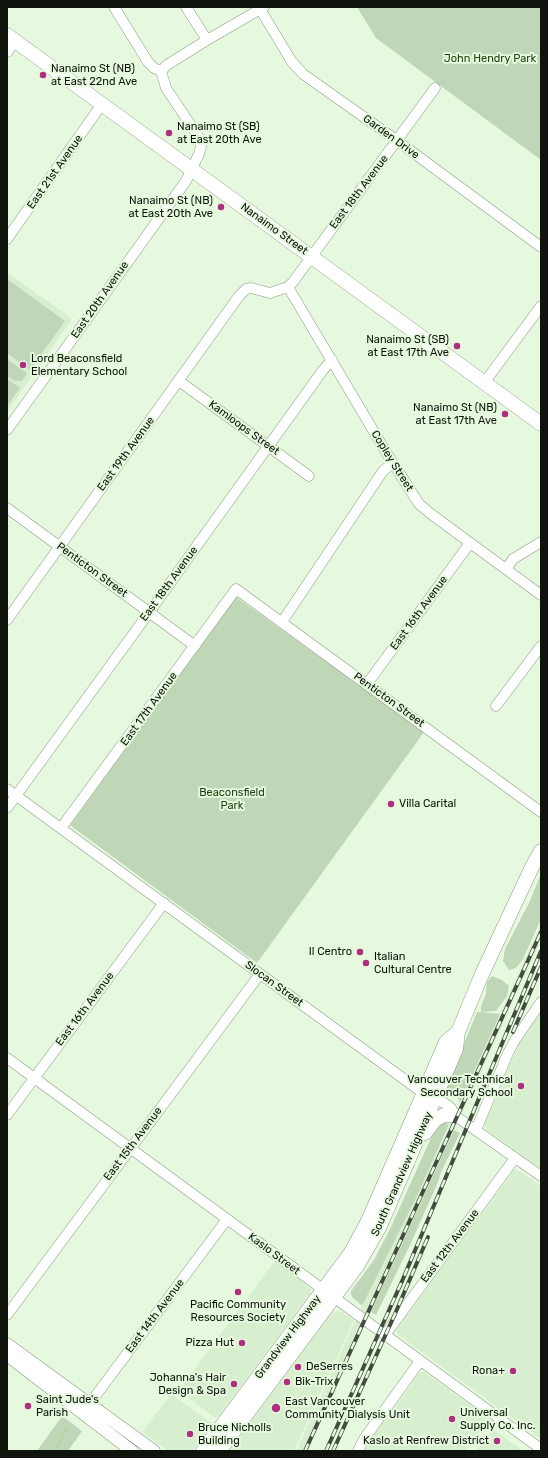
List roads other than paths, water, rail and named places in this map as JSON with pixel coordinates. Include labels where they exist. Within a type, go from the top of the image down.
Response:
[{"type":"main road","name":"Nanaimo Street","points":[[9,42],[102,104],[541,424]]},
{"type":"main road","name":"South Grandview Highway","points":[[369,1248],[412,1153],[446,1042],[458,1032],[482,974],[541,851]]},
{"type":"main road","name":"South Grandview Highway","points":[[368,1221],[429,1096]]},
{"type":"main road","points":[[412,1153],[435,1120],[444,1115],[454,1115]]},
{"type":"main road","name":"Grandview Highway","points":[[219,1451],[328,1294],[368,1221]]},
{"type":"main road","name":"Grandview Highway","points":[[203,1451],[328,1294],[369,1248]]},
{"type":"street","points":[[114,7],[148,62],[154,68],[161,71]]},
{"type":"street","points":[[186,7],[206,40]]},
{"type":"street","points":[[161,71],[167,65],[206,40],[262,8]]},
{"type":"street","name":"Garden Drive","points":[[262,8],[292,62],[303,74],[397,140],[541,247]]},
{"type":"street","points":[[161,71],[166,88],[200,139],[201,146],[191,169]]},
{"type":"street","name":"East 18th Avenue","points":[[311,256],[435,88]]},
{"type":"street","name":"East 21st Avenue","points":[[7,239],[102,104]]},
{"type":"street","name":"East 20th Avenue","points":[[7,430],[186,181],[191,169]]},
{"type":"street","points":[[288,287],[311,256]]},
{"type":"street","name":"East 19th Avenue","points":[[7,620],[239,296],[246,289],[251,288],[270,293],[288,287]]},
{"type":"street","name":"Copley Street","points":[[288,287],[393,464],[419,504],[541,595]]},
{"type":"street","points":[[484,383],[541,306]]},
{"type":"street","name":"East 18th Avenue","points":[[7,808],[150,612],[323,370],[332,360]]},
{"type":"street","name":"Kamloops Street","points":[[179,381],[309,476]]},
{"type":"street","points":[[282,622],[383,471],[393,464]]},
{"type":"street","name":"Penticton Street","points":[[7,508],[196,646]]},
{"type":"street","points":[[506,569],[513,559],[541,542]]},
{"type":"street","name":"East 16th Avenue","points":[[367,684],[470,543]]},
{"type":"street","name":"Penticton Street","points":[[236,589],[541,812]]},
{"type":"street","name":"East 17th Avenue","points":[[61,828],[196,646],[236,589]]},
{"type":"street","points":[[496,706],[541,646]]},
{"type":"street","name":"Slocan Street","points":[[7,789],[429,1096],[443,1102],[451,1108],[454,1115],[541,1176]]},
{"type":"street","name":"East 16th Avenue","points":[[7,1115],[164,904]]},
{"type":"street","name":"East 15th Avenue","points":[[7,1315],[260,974]]},
{"type":"street","points":[[476,1130],[508,1053],[541,1002]]},
{"type":"street","name":"Kaslo Street","points":[[7,1058],[541,1449]]},
{"type":"street","name":"East 12th Avenue","points":[[385,1335],[515,1158]]},
{"type":"street","name":"East 14th Avenue","points":[[86,1409],[227,1219]]},
{"type":"street","points":[[7,1344],[86,1409],[132,1451]]},
{"type":"street","points":[[7,1355],[86,1409],[154,1451]]},
{"type":"street","points":[[358,1451],[364,1439],[420,1361]]},
{"type":"waterway","points":[[55,1451],[67,1428]]},
{"type":"railway","points":[[305,1451],[541,932]]},
{"type":"railway","points":[[326,1451],[403,1279],[541,951]]},
{"type":"railway","points":[[513,1032],[541,967]]},
{"type":"railway","points":[[333,1451],[428,1237]]},
{"type":"place","name":"Nanaimo St (NB) at East 22nd Ave","points":[[43,75]]},
{"type":"place","name":"Nanaimo St (SB) at East 20th Ave","points":[[169,133]]},
{"type":"place","name":"Nanaimo St (NB) at East 20th Ave","points":[[221,207]]},
{"type":"place","name":"Nanaimo St (SB) at East 17th Ave","points":[[457,346]]},
{"type":"place","name":"Lord Beaconsfield Elementary School","points":[[23,365]]},
{"type":"place","name":"Nanaimo St (NB) at East 17th Ave","points":[[505,414]]},
{"type":"place","name":"Villa Carital","points":[[391,804]]},
{"type":"place","name":"Il Centro","points":[[360,952]]},
{"type":"place","name":"Italian Cultural Centre","points":[[366,963]]},
{"type":"place","name":"Vancouver Technical Secondary School","points":[[521,1086]]},
{"type":"place","name":"Pacific Community Resources Society","points":[[238,1292]]},
{"type":"place","name":"Pizza Hut","points":[[242,1343]]},
{"type":"place","name":"DeSerres","points":[[298,1367]]},
{"type":"place","name":"Rona+","points":[[513,1371]]},
{"type":"place","name":"Bik-Trix","points":[[287,1382]]},
{"type":"place","name":"Johanna’s Hair Design & Spa","points":[[234,1384]]},
{"type":"place","name":"Saint Jude's Parish","points":[[28,1406]]},
{"type":"place","name":"East Vancouver Community Dialysis Unit","points":[[276,1408]]},
{"type":"place","name":"Universal Supply Co. Inc.","points":[[452,1419]]},
{"type":"place","name":"Bruce Nicholls Building","points":[[190,1434]]},
{"type":"place","name":"Kaslo at Renfrew District","points":[[497,1441]]},
{"type":"park label","name":"John Hendry Park","points":[[490,59]]},
{"type":"park label","name":"Beaconsfield Park","points":[[232,799]]}]
